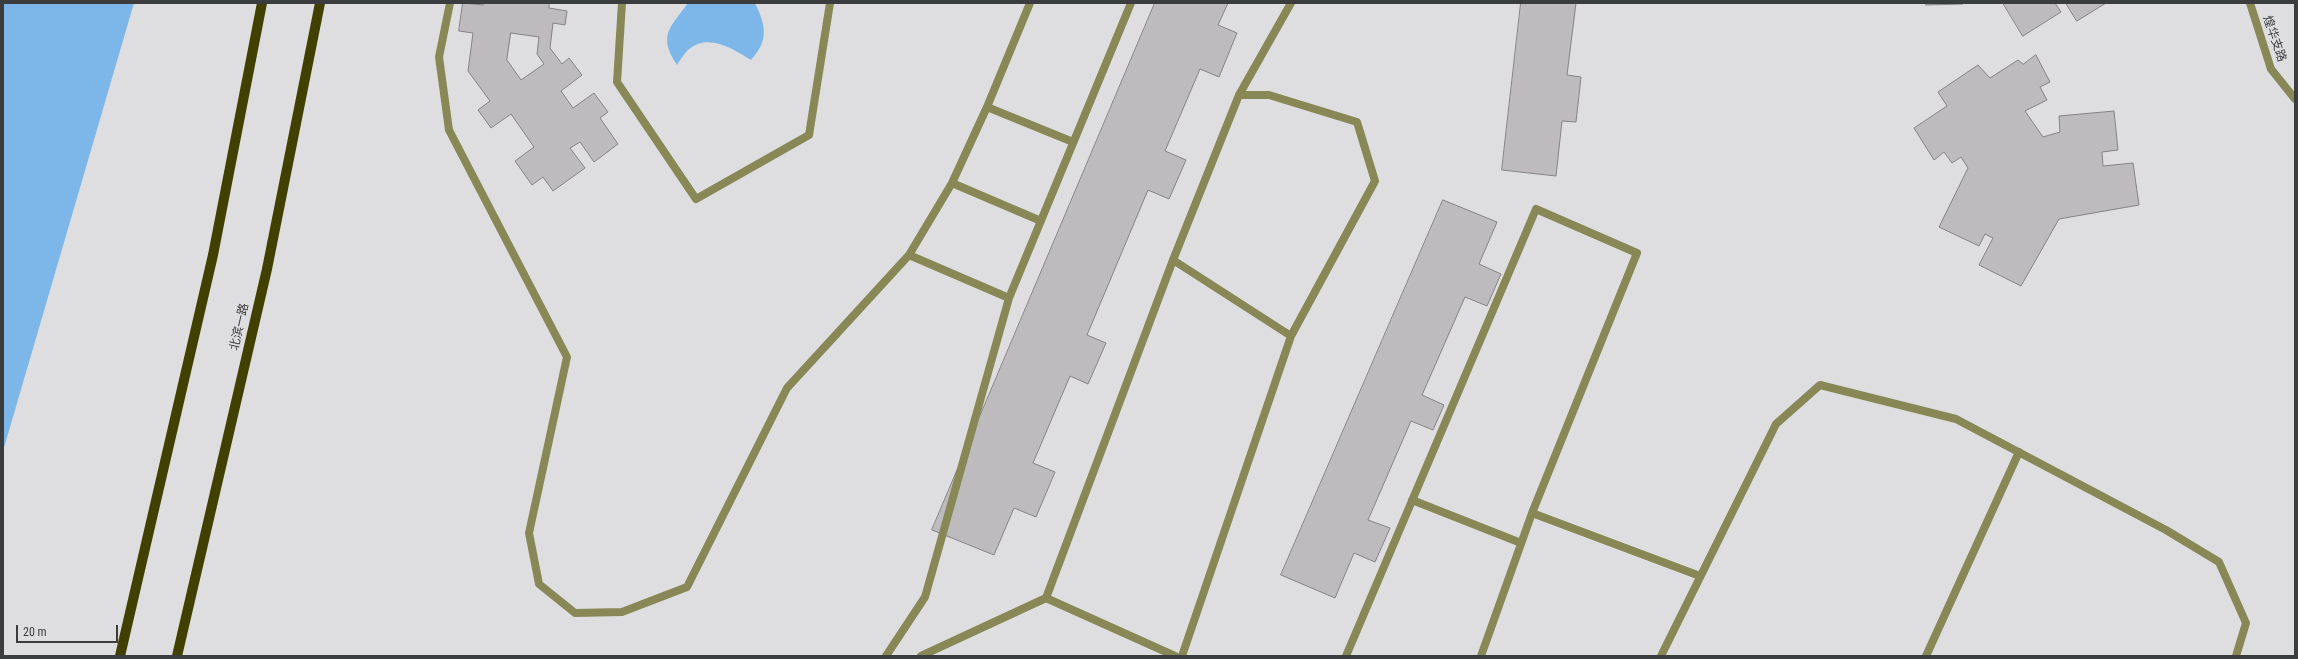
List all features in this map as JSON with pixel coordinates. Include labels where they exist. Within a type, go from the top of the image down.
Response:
[{"type":"main road","points":[[120,656],[213,255],[262,3]]},
{"type":"main road","name":"北滨一路","points":[[177,656],[267,269],[320,3]]},
{"type":"street","points":[[450,3],[439,57],[449,130],[567,357],[529,533],[539,584],[575,613],[622,612],[686,587],[787,388],[909,255],[952,184],[987,108],[1030,3]]},
{"type":"street","points":[[622,3],[617,82],[696,199],[809,135],[830,3]]},
{"type":"street","points":[[886,656],[925,597],[1009,298],[1131,3]]},
{"type":"street","points":[[921,656],[1046,598],[1172,260],[1239,95],[1290,3]]},
{"type":"street","name":"煌华支路","points":[[2250,3],[2271,69],[2295,99]]},
{"type":"street","points":[[1182,656],[1291,336],[1375,181],[1357,122],[1269,95],[1239,95]]},
{"type":"street","points":[[987,108],[1073,142]]},
{"type":"street","points":[[952,184],[1041,221]]},
{"type":"street","points":[[1346,656],[1536,209],[1637,253],[1532,513],[1481,656]]},
{"type":"street","points":[[909,255],[1009,298]]},
{"type":"street","points":[[1172,260],[1291,336]]},
{"type":"street","points":[[1661,656],[1776,424],[1820,385],[1956,420],[2166,530],[2219,562],[2246,623],[2236,656]]},
{"type":"street","points":[[1926,656],[2019,452]]},
{"type":"street","points":[[1412,500],[1521,543]]},
{"type":"street","points":[[1532,513],[1700,576]]},
{"type":"street","points":[[1046,598],[1175,656]]},
{"type":"street","points":[[115,656],[125,637]]},
{"type":"water","points":[[3,3],[134,3],[3,451]]},
{"type":"water","points":[[688,3],[755,3],[762,19],[764,33],[761,46],[757,53],[751,60],[729,47],[712,42],[703,42],[688,50],[677,65],[671,55],[667,39],[672,25]]},
{"type":"building","points":[[463,3],[483,5],[484,3],[549,3],[549,8],[567,11],[565,25],[553,23],[550,48],[562,64],[569,58],[582,75],[561,91],[573,108],[594,93],[608,112],[600,118],[618,144],[594,162],[580,142],[570,148],[585,168],[553,191],[543,177],[532,185],[515,161],[534,147],[511,114],[491,128],[478,110],[490,101],[468,71],[473,33],[459,31]],"holes":[[[511,33],[539,37],[537,54],[544,64],[521,80],[507,60]]]},
{"type":"building","points":[[1155,3],[1228,3],[1218,25],[1237,33],[1219,77],[1200,69],[1165,151],[1186,160],[1169,199],[1148,190],[1087,335],[1106,343],[1088,384],[1070,376],[1033,463],[1055,472],[1036,517],[1014,508],[994,555],[932,530]]},
{"type":"building","points":[[1521,3],[1576,3],[1567,75],[1581,77],[1576,122],[1562,121],[1556,176],[1502,170]]},
{"type":"building","points":[[1926,3],[1963,3],[1963,4],[1926,5]]},
{"type":"building","points":[[2003,3],[2055,3],[2061,12],[2023,36]]},
{"type":"building","points":[[2066,3],[2106,3],[2077,21]]},
{"type":"building","points":[[2036,55],[2050,82],[2040,87],[2047,100],[2025,111],[2043,137],[2060,132],[2059,116],[2114,111],[2118,150],[2102,152],[2103,166],[2133,163],[2139,205],[2059,219],[2021,286],[1979,265],[1993,238],[1985,234],[1979,246],[1939,227],[1968,168],[1961,157],[1952,163],[1944,152],[1934,160],[1914,128],[1947,106],[1938,92],[1978,65],[1990,78],[2018,60],[2023,64]]},
{"type":"building","points":[[1443,200],[1497,222],[1479,264],[1501,274],[1487,306],[1465,297],[1422,395],[1444,405],[1433,430],[1411,421],[1368,520],[1390,528],[1375,562],[1354,553],[1335,598],[1281,575]]}]
